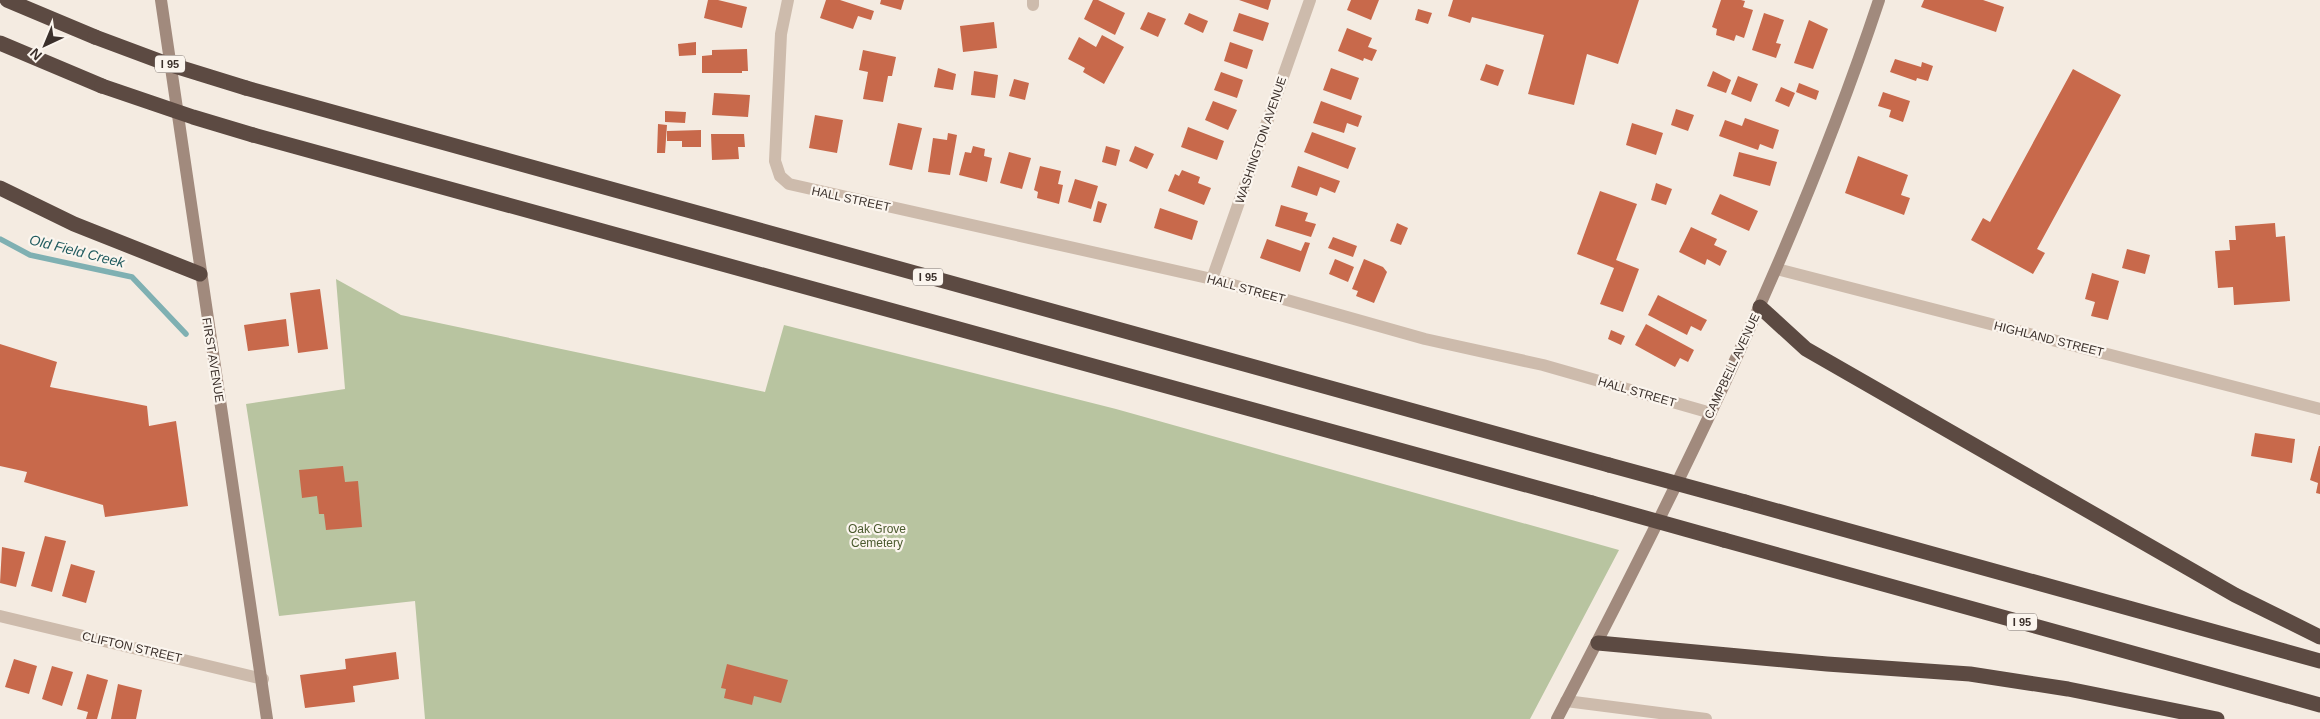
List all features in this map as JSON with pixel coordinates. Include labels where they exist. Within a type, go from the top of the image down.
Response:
[{"type":"highway","name":"I 95","points":[[7,0],[95,37],[162,62],[246,88],[2320,661]]},
{"type":"highway","name":"I 95","points":[[0,43],[102,86],[174,111],[253,135],[2320,705]]},
{"type":"highway","points":[[0,188],[74,224],[200,274]]},
{"type":"highway","points":[[1760,307],[1806,349],[2218,585],[2320,637]]},
{"type":"highway","points":[[1598,643],[1827,664],[1970,674],[2068,689],[2217,719]]},
{"type":"main road","name":"FIRST AVENUE","points":[[161,0],[200,274],[263,679],[267,719]]},
{"type":"main road","name":"CAMPBELL AVENUE","points":[[1557,719],[1598,643],[1711,412],[1777,269],[1832,134],[1876,1]]},
{"type":"street","name":"HALL STREET","points":[[788,0],[781,34],[774,161],[780,176],[797,187],[1212,279],[1426,339],[1544,366],[1711,412]]},
{"type":"street","name":"WASHINGTON AVENUE","points":[[1212,279],[1310,0]]},
{"type":"street","name":"HIGHLAND STREET","points":[[1777,269],[2320,409]]},
{"type":"street","name":"CLIFTON STREET","points":[[0,616],[263,679]]},
{"type":"street","points":[[1566,701],[1706,719]]},
{"type":"green space","name":"Oak Grove Cemetery","points":[[336,279],[401,315],[765,392],[784,325],[1116,409],[1619,550],[1530,719],[425,719],[415,601],[279,616],[246,404],[345,389]]},
{"type":"building","points":[[708,0],[718,0],[747,7],[742,28],[704,18]]},
{"type":"building","points":[[826,0],[840,0],[874,11],[871,20],[858,16],[853,29],[820,18]]},
{"type":"building","points":[[881,0],[904,0],[901,10],[880,4]]},
{"type":"building","points":[[1093,0],[1098,0],[1125,13],[1115,35],[1084,19]]},
{"type":"building","points":[[1239,0],[1271,0],[1268,10]]},
{"type":"building","points":[[1351,0],[1379,0],[1371,20],[1347,10]]},
{"type":"building","points":[[1453,0],[1639,0],[1618,64],[1587,54],[1574,105],[1528,94],[1544,35],[1472,17],[1470,23],[1448,16]]},
{"type":"building","points":[[1721,0],[1745,1],[1743,7],[1753,10],[1744,38],[1736,35],[1734,41],[1716,35],[1717,29],[1712,27]]},
{"type":"building","points":[[1924,0],[1983,0],[2004,7],[1996,32],[1921,7]]},
{"type":"building","points":[[1418,9],[1432,13],[1428,24],[1415,20]]},
{"type":"building","points":[[1148,12],[1166,19],[1158,37],[1140,29]]},
{"type":"building","points":[[1189,13],[1208,21],[1203,33],[1184,24]]},
{"type":"building","points":[[1239,13],[1269,23],[1263,41],[1233,31]]},
{"type":"building","points":[[1764,13],[1784,20],[1776,43],[1781,44],[1776,58],[1752,50]]},
{"type":"building","points":[[1809,20],[1828,29],[1813,69],[1794,63]]},
{"type":"building","points":[[994,22],[997,48],[963,52],[960,26]]},
{"type":"building","points":[[1347,28],[1372,38],[1368,47],[1377,50],[1372,61],[1364,58],[1363,61],[1338,51]]},
{"type":"building","points":[[1102,35],[1124,47],[1104,84],[1083,72],[1085,68],[1068,59],[1079,37],[1096,47]]},
{"type":"building","points":[[696,42],[696,55],[679,56],[678,44]]},
{"type":"building","points":[[1230,42],[1253,50],[1247,69],[1224,61]]},
{"type":"building","points":[[747,49],[748,71],[742,71],[742,73],[702,73],[702,56],[712,55],[712,50]]},
{"type":"building","points":[[863,50],[896,57],[892,76],[888,76],[883,102],[863,99],[868,72],[859,70]]},
{"type":"building","points":[[1895,59],[1921,67],[1922,62],[1933,66],[1928,81],[1917,78],[1916,81],[1890,72]]},
{"type":"building","points":[[1486,64],[1504,70],[1498,86],[1480,80]]},
{"type":"building","points":[[938,68],[956,74],[953,90],[934,87]]},
{"type":"building","points":[[1331,68],[1359,78],[1351,100],[1323,90]]},
{"type":"building","points":[[2073,69],[2121,95],[2037,249],[2045,253],[2033,274],[1971,240],[1983,218],[1990,222]]},
{"type":"building","points":[[974,71],[998,75],[995,98],[971,95]]},
{"type":"building","points":[[1713,71],[1731,80],[1726,93],[1707,86]]},
{"type":"building","points":[[1221,72],[1243,80],[1237,98],[1214,90]]},
{"type":"building","points":[[1738,76],[1758,84],[1751,102],[1731,94]]},
{"type":"building","points":[[1014,79],[1029,83],[1025,100],[1009,96]]},
{"type":"building","points":[[1799,83],[1819,91],[1816,100],[1796,92]]},
{"type":"building","points":[[1781,87],[1795,93],[1789,107],[1775,101]]},
{"type":"building","points":[[1883,92],[1910,101],[1903,122],[1889,117],[1891,110],[1878,106]]},
{"type":"building","points":[[714,93],[750,95],[748,117],[712,115]]},
{"type":"building","points":[[1213,101],[1237,110],[1228,130],[1205,120]]},
{"type":"building","points":[[1321,101],[1362,116],[1358,127],[1347,123],[1344,133],[1313,123]]},
{"type":"building","points":[[1676,109],[1694,115],[1688,131],[1671,125]]},
{"type":"building","points":[[665,111],[686,112],[685,123],[665,122]]},
{"type":"building","points":[[815,115],[843,120],[837,153],[809,148]]},
{"type":"building","points":[[1745,118],[1779,130],[1773,149],[1760,144],[1758,150],[1719,136],[1725,120],[1742,126]]},
{"type":"building","points":[[898,123],[922,128],[912,170],[889,165]]},
{"type":"building","points":[[1632,123],[1663,133],[1656,155],[1626,145]]},
{"type":"building","points":[[658,124],[667,125],[665,153],[657,153]]},
{"type":"building","points":[[1188,127],[1224,141],[1217,160],[1181,147]]},
{"type":"building","points":[[701,130],[701,147],[682,147],[682,141],[667,141],[667,131]]},
{"type":"building","points":[[1312,132],[1356,148],[1348,169],[1304,152]]},
{"type":"building","points":[[948,133],[957,135],[950,175],[928,172],[933,138],[947,140]]},
{"type":"building","points":[[711,134],[744,134],[745,147],[738,147],[739,159],[712,160]]},
{"type":"building","points":[[973,146],[985,149],[984,156],[992,158],[987,182],[959,175],[965,152],[971,153]]},
{"type":"building","points":[[1106,146],[1120,150],[1116,166],[1102,162]]},
{"type":"building","points":[[1135,146],[1154,154],[1147,169],[1129,161]]},
{"type":"building","points":[[1009,152],[1031,158],[1022,189],[1000,183]]},
{"type":"building","points":[[1739,152],[1777,162],[1770,186],[1733,176]]},
{"type":"building","points":[[1858,156],[1908,175],[1901,195],[1910,198],[1904,215],[1845,193]]},
{"type":"building","points":[[1040,166],[1061,171],[1058,184],[1063,185],[1059,204],[1037,198],[1038,192],[1034,190]]},
{"type":"building","points":[[1298,166],[1340,181],[1335,193],[1320,187],[1317,196],[1291,187]]},
{"type":"building","points":[[1182,170],[1200,177],[1198,183],[1211,188],[1204,205],[1168,191],[1175,174],[1179,176]]},
{"type":"building","points":[[1075,179],[1098,186],[1091,209],[1068,202]]},
{"type":"building","points":[[1656,183],[1672,189],[1666,205],[1651,200]]},
{"type":"building","points":[[1600,191],[1637,204],[1616,260],[1639,269],[1623,312],[1600,304],[1614,268],[1577,254]]},
{"type":"building","points":[[1720,194],[1758,211],[1749,231],[1711,214]]},
{"type":"building","points":[[1098,201],[1107,204],[1101,223],[1093,221]]},
{"type":"building","points":[[1281,205],[1308,213],[1305,221],[1316,224],[1311,237],[1275,226]]},
{"type":"building","points":[[1160,208],[1198,221],[1192,240],[1154,228]]},
{"type":"building","points":[[1397,223],[1408,228],[1401,245],[1390,241]]},
{"type":"building","points":[[2275,223],[2276,237],[2285,236],[2290,301],[2234,305],[2233,287],[2218,288],[2215,251],[2230,250],[2229,240],[2236,240],[2235,226]]},
{"type":"building","points":[[1691,227],[1717,239],[1714,245],[1727,251],[1720,266],[1707,259],[1705,265],[1679,252]]},
{"type":"building","points":[[1333,237],[1357,246],[1353,257],[1328,248]]},
{"type":"building","points":[[1267,239],[1301,251],[1305,242],[1310,243],[1300,272],[1260,258]]},
{"type":"building","points":[[2127,249],[2150,255],[2145,274],[2122,268]]},
{"type":"building","points":[[1335,259],[1354,267],[1348,282],[1329,274]]},
{"type":"building","points":[[1364,259],[1383,267],[1387,272],[1374,303],[1356,296],[1358,291],[1352,289]]},
{"type":"building","points":[[2092,273],[2119,281],[2108,320],[2091,316],[2095,302],[2085,299]]},
{"type":"building","points":[[320,289],[328,349],[298,353],[290,293]]},
{"type":"building","points":[[1658,295],[1707,320],[1701,331],[1691,326],[1687,335],[1648,315]]},
{"type":"building","points":[[286,319],[289,346],[248,351],[244,325]]},
{"type":"building","points":[[1646,324],[1694,350],[1688,362],[1680,358],[1675,367],[1635,345]]},
{"type":"building","points":[[1611,330],[1625,336],[1621,345],[1608,339]]},
{"type":"building","points":[[0,344],[57,362],[50,387],[147,406],[149,426],[176,421],[188,506],[105,517],[103,505],[24,482],[27,472],[0,466]]},
{"type":"building","points":[[2255,433],[2295,439],[2292,463],[2251,456]]},
{"type":"building","points":[[2319,446],[2320,494],[2316,493],[2318,483],[2310,480]]},
{"type":"building","points":[[343,466],[345,482],[358,481],[362,527],[326,530],[324,514],[319,514],[317,496],[302,498],[299,470]]},
{"type":"building","points":[[45,536],[66,541],[52,592],[31,586]]},
{"type":"building","points":[[2,547],[25,552],[16,587],[0,583]]},
{"type":"building","points":[[71,564],[95,571],[86,603],[62,596]]},
{"type":"building","points":[[396,652],[399,679],[353,686],[355,702],[305,708],[300,675],[346,669],[345,659]]},
{"type":"building","points":[[14,659],[37,666],[29,694],[5,687]]},
{"type":"building","points":[[727,664],[788,680],[781,703],[754,696],[752,705],[724,698],[726,689],[721,688]]},
{"type":"building","points":[[52,666],[73,672],[62,706],[42,699]]},
{"type":"building","points":[[87,674],[108,680],[97,719],[86,719],[88,712],[77,709]]},
{"type":"building","points":[[118,684],[142,690],[136,719],[111,719]]},
{"type":"waterway","name":"Old Field Creek","points":[[0,239],[30,255],[132,277],[186,334]]}]
